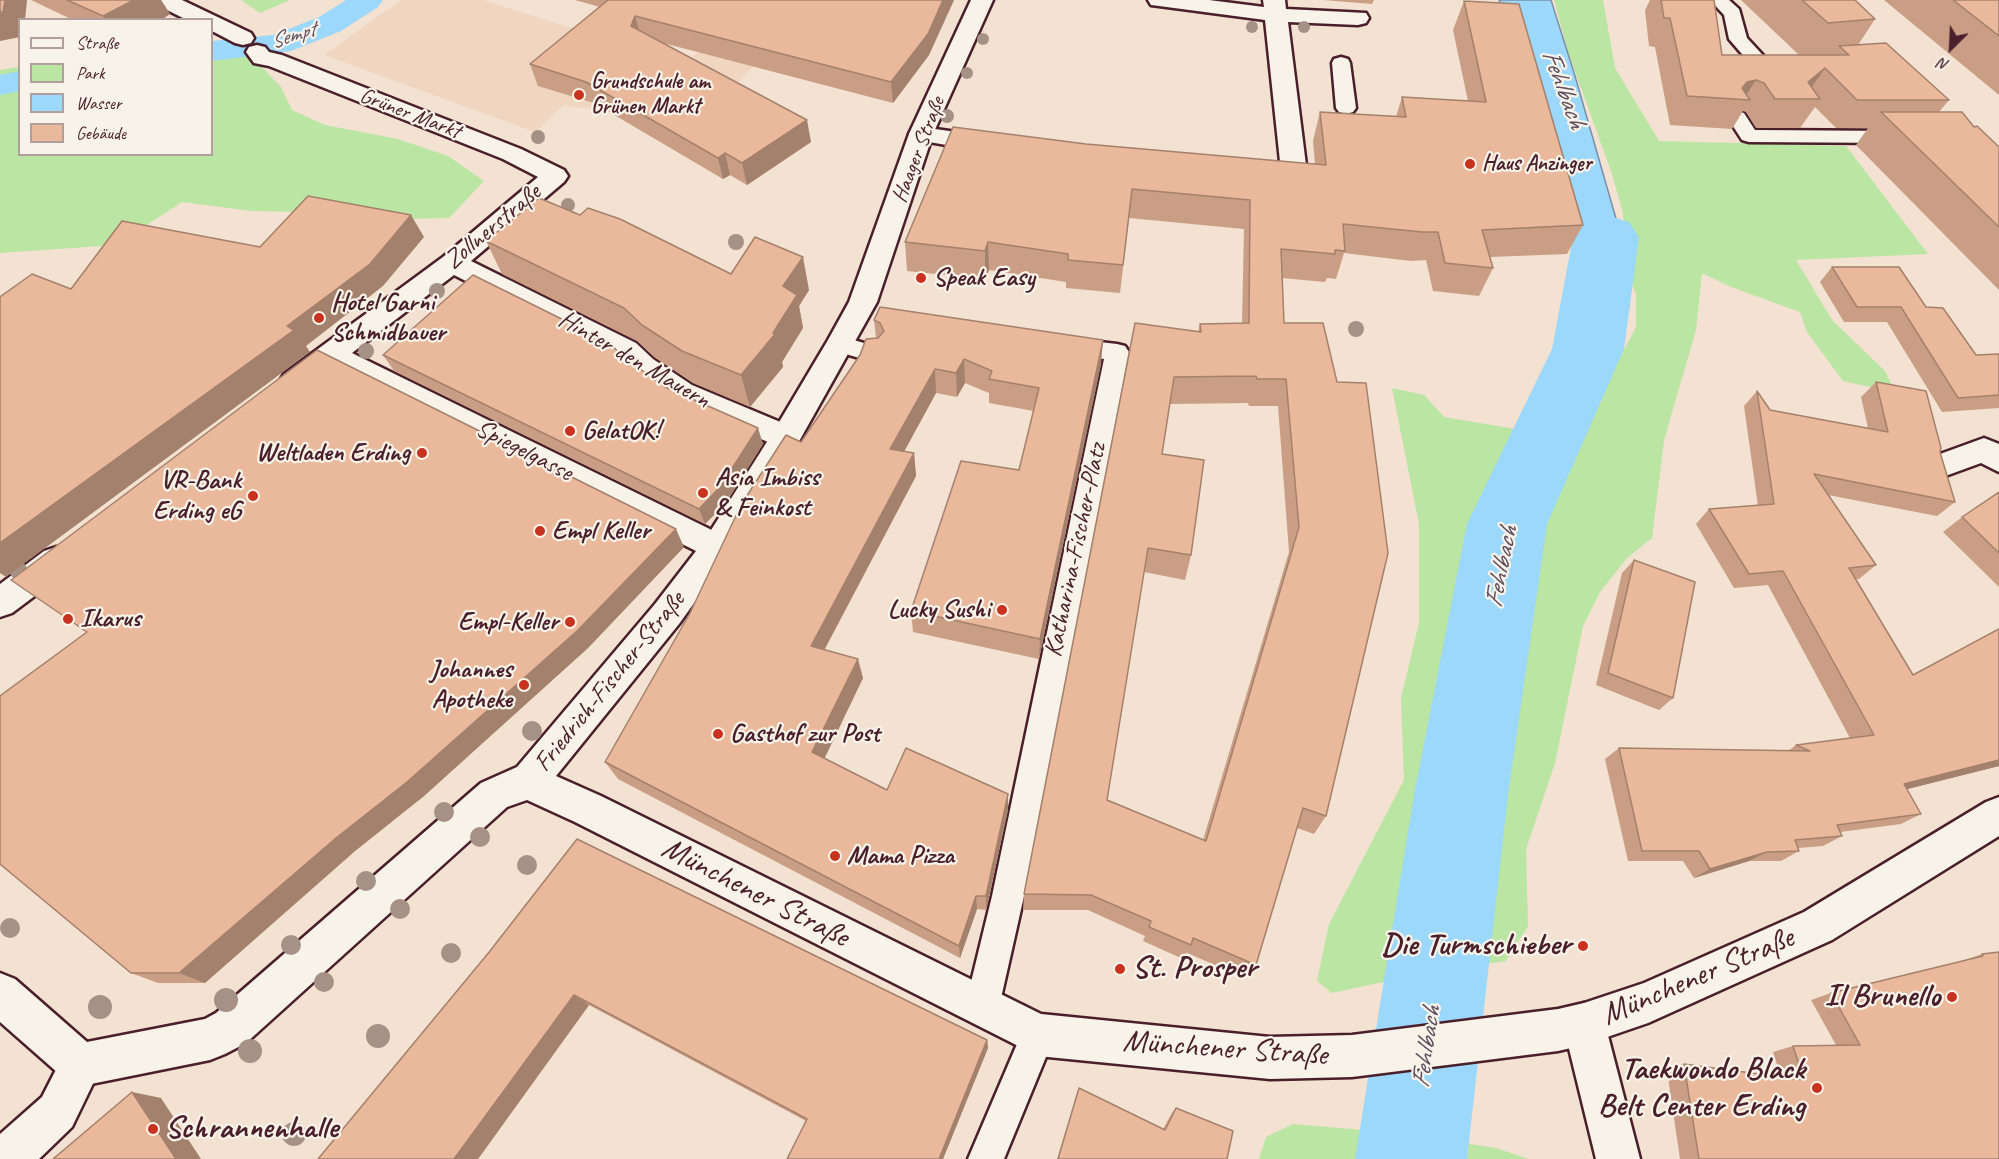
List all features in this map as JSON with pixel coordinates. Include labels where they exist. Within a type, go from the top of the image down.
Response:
[{"type":"street","points":[[165,0],[201,18]]},
{"type":"street","name":"Haager Straße","points":[[868,313],[921,134],[982,0]]},
{"type":"street","points":[[1158,0],[1274,8],[1358,18]]},
{"type":"street","points":[[1248,177],[1294,181],[1274,8]]},
{"type":"street","name":"Grüner Markt","points":[[213,23],[274,60],[501,150],[555,176]]},
{"type":"street","points":[[921,134],[1012,147]]},
{"type":"street","name":"Zollnerstraße","points":[[274,398],[452,263],[555,176]]},
{"type":"street","name":"Hinter den Mauern","points":[[452,263],[626,350],[643,366],[682,393],[786,437]]},
{"type":"street","name":"Friedrich-Fischer-Straße","points":[[81,1065],[199,1041],[231,1028],[494,795],[509,787],[528,782],[667,614],[717,547],[786,437],[840,344],[868,313]]},
{"type":"street","name":"Spiegelgasse","points":[[331,355],[717,547]]},
{"type":"street","points":[[1940,466],[1984,450],[1999,460]]},
{"type":"street","points":[[0,603],[76,546]]},
{"type":"street","name":"Münchener Straße","points":[[528,782],[1038,1035],[1270,1058],[1352,1056],[1558,1030],[1580,1025],[1648,1002],[1818,926],[1999,815]]},
{"type":"street","points":[[0,994],[81,1065],[57,1112],[6,1159]]},
{"type":"street","points":[[1580,1025],[1618,1159]]},
{"type":"lane","points":[[1719,0],[1733,13],[1738,39],[1767,71],[1800,68]]},
{"type":"lane","points":[[1341,63],[1346,108]]},
{"type":"lane","points":[[1737,117],[1749,136],[1921,137]]},
{"type":"lane","name":"Katharina-Fischer-Platz","points":[[982,1007],[999,936],[1074,554],[1117,352],[1046,343]]},
{"type":"lane","points":[[840,344],[873,354]]},
{"type":"lane","points":[[986,1159],[1038,1035]]},
{"type":"shaded area","name":"Grundschule am Grünen Markt","points":[[401,0],[483,0],[685,64],[743,11],[795,25],[706,114],[790,130],[811,142],[747,185],[730,175],[723,179],[684,156],[690,152],[609,112],[564,105],[535,132],[324,55]]},
{"type":"green space","points":[[241,0],[290,0],[260,13]]},
{"type":"green space","points":[[1554,0],[1603,0],[1615,68],[1659,141],[1846,146],[1928,254],[1796,260],[1832,320],[1885,371],[1896,393],[1843,381],[1807,332],[1800,312],[1731,287],[1702,273],[1696,330],[1664,440],[1652,538],[1627,558],[1600,592],[1583,626],[1555,763],[1526,849],[1528,926],[1506,961],[1430,972],[1332,993],[1317,981],[1329,924],[1404,780],[1401,698],[1419,623],[1419,524],[1392,388],[1424,395],[1444,417],[1540,433],[1571,346],[1619,359],[1636,327],[1636,294],[1629,278],[1623,213],[1612,174],[1568,52]]},
{"type":"green space","points":[[230,45],[259,64],[281,87],[292,110],[325,125],[398,139],[448,156],[484,181],[449,218],[399,219],[252,211],[182,202],[116,245],[0,253],[0,70],[18,67],[18,156],[213,156],[213,46]]},
{"type":"green space","points":[[1293,1124],[1397,1133],[1496,1148],[1529,1159],[1259,1159],[1266,1137]]},
{"type":"water","points":[[1499,0],[1551,0],[1575,76],[1625,250],[1629,304],[1623,332],[1603,347],[1588,349],[1575,336],[1583,239],[1530,71]]},
{"type":"building","points":[[0,0],[5,0],[3,12],[0,12]]},
{"type":"building","points":[[67,0],[134,0],[103,16]]},
{"type":"building","points":[[608,0],[943,0],[928,34],[891,82],[635,16],[631,26],[807,120],[742,163],[725,153],[718,158],[586,82],[530,64]]},
{"type":"building","points":[[1661,0],[1714,0],[1722,55],[1849,55],[1839,46],[1886,43],[1949,100],[1857,100],[1825,68],[1808,82],[1820,99],[1775,99],[1764,83],[1756,80],[1747,82],[1742,88],[1750,100],[1687,96],[1670,18],[1664,18]]},
{"type":"building","points":[[1802,0],[1855,0],[1875,19],[1828,23]]},
{"type":"building","points":[[1953,0],[1999,0],[1999,36]]},
{"type":"building","points":[[1464,1],[1519,4],[1583,225],[1482,230],[1493,268],[1445,263],[1438,232],[1343,224],[1345,251],[1335,250],[1335,254],[1281,249],[1284,323],[1323,323],[1337,382],[1366,383],[1388,553],[1326,816],[1303,808],[1256,965],[1193,938],[1191,945],[1149,927],[1151,921],[1091,895],[1024,894],[1135,323],[1201,332],[1200,324],[1249,323],[1250,200],[1132,189],[1123,265],[1068,260],[1068,254],[988,242],[985,251],[905,242],[953,127],[1086,144],[1326,165],[1320,112],[1406,117],[1402,97],[1486,102]],"holes":[[[1256,376],[1257,379],[1286,379],[1299,527],[1206,841],[1107,800],[1148,548],[1191,555],[1204,460],[1162,454],[1174,377]]]},
{"type":"building","points":[[1881,112],[1962,112],[1974,127],[1977,126],[1999,147],[1999,227]]},
{"type":"building","points":[[308,196],[411,215],[370,264],[287,326],[294,330],[0,543],[0,297],[32,274],[71,289],[122,221],[260,247]]},
{"type":"building","points":[[539,198],[580,215],[588,208],[620,219],[731,274],[755,237],[803,257],[783,286],[797,295],[773,333],[775,334],[741,375],[682,351],[642,325],[624,308],[486,241]]},
{"type":"building","points":[[1832,267],[1899,267],[1926,307],[1943,308],[1976,355],[1999,354],[1999,395],[1958,398],[1901,307],[1857,307]]},
{"type":"building","points":[[473,275],[608,342],[625,358],[665,387],[758,428],[720,487],[699,509],[383,355]]},
{"type":"building","points":[[880,307],[1103,340],[1040,639],[911,611],[961,461],[1019,470],[1039,388],[989,379],[992,371],[964,359],[956,373],[935,369],[890,449],[914,453],[811,646],[858,659],[812,752],[887,790],[906,748],[1008,794],[986,896],[976,896],[959,946],[605,762],[690,613],[741,505],[786,435],[801,442],[860,355],[866,339],[878,338],[884,331],[880,323],[874,320]]},
{"type":"building","points":[[317,350],[676,529],[577,631],[407,782],[336,838],[179,973],[131,973],[0,864],[0,696],[87,632],[11,580]]},
{"type":"building","points":[[1876,382],[1926,391],[1941,448],[1940,452],[1955,502],[1814,474],[1876,565],[1849,568],[1913,675],[1999,629],[1999,760],[1904,784],[1921,814],[1837,825],[1842,836],[1795,840],[1799,851],[1767,852],[1710,869],[1699,851],[1642,851],[1619,748],[1810,751],[1796,745],[1874,735],[1783,571],[1749,574],[1709,509],[1774,504],[1757,391],[1770,410],[1888,432]]},
{"type":"building","points":[[1999,492],[1999,553],[1962,517]]},
{"type":"building","points":[[1634,560],[1695,582],[1673,698],[1608,673]]},
{"type":"building","points":[[577,839],[987,1040],[939,1159],[787,1159],[807,1119],[574,995],[454,1159],[318,1159],[490,951]]},
{"type":"building","points":[[1999,952],[1999,1159],[1699,1159],[1684,1064],[1804,1080],[1793,1046],[1860,1045],[1831,993],[1983,956],[1982,954]]},
{"type":"building","points":[[1079,1088],[1165,1130],[1176,1108],[1233,1131],[1227,1159],[1058,1159]]},
{"type":"building","points":[[132,1092],[176,1159],[53,1159]]},
{"type":"waterway","name":"Sempt","points":[[213,51],[279,44],[330,24],[367,0]]},
{"type":"waterway","name":"Sempt","points":[[0,85],[18,81]]},
{"type":"waterway","name":"Fehlbach","points":[[1411,1159],[1461,795],[1507,524],[1588,349],[1606,237]]},
{"type":"place","name":"Grundschule am Grünen Markt","points":[[579,95]]},
{"type":"place","name":"Haus Anzinger","points":[[1470,164]]},
{"type":"place","name":"Speak Easy","points":[[921,278]]},
{"type":"place","name":"Hotel Garni Schmidbauer","points":[[319,318]]},
{"type":"place","name":"GelatOK!","points":[[570,431]]},
{"type":"place","name":"Weltladen Erding","points":[[422,453]]},
{"type":"place","name":"Asia Imbiss & Feinkost","points":[[703,493]]},
{"type":"place","name":"VR-Bank Erding eG","points":[[253,496]]},
{"type":"place","name":"Empl Keller","points":[[540,531]]},
{"type":"place","name":"Lucky Sushi","points":[[1002,610]]},
{"type":"place","name":"Ikarus","points":[[68,619]]},
{"type":"place","name":"Empl-Keller","points":[[570,622]]},
{"type":"place","name":"Johannes Apotheke","points":[[524,685]]},
{"type":"place","name":"Gasthof zur Post","points":[[718,734]]},
{"type":"place","name":"Mama Pizza","points":[[835,856]]},
{"type":"place","name":"Die Turmschieber","points":[[1583,946]]},
{"type":"place","name":"St. Prosper","points":[[1120,969]]},
{"type":"place","name":"Il Brunello","points":[[1952,997]]},
{"type":"place","name":"Taekwondo Black Belt Center Erding","points":[[1817,1088]]},
{"type":"place","name":"Schrannenhalle","points":[[153,1129]]}]
